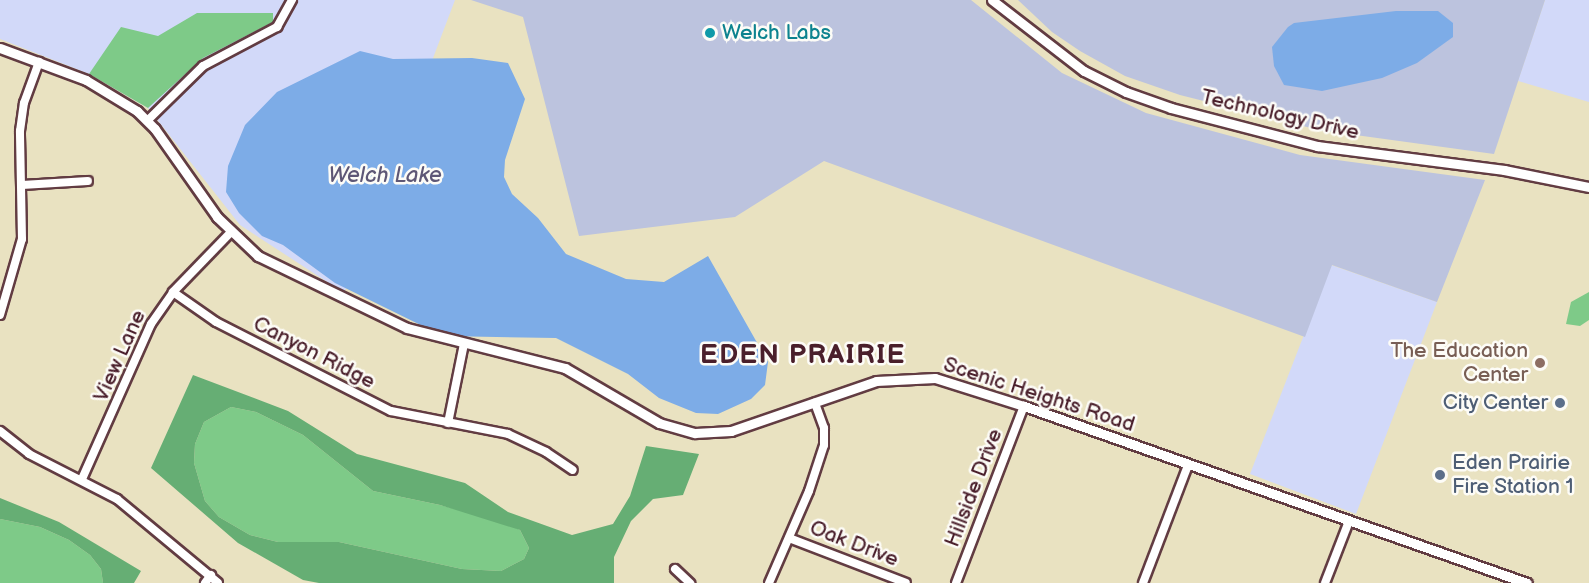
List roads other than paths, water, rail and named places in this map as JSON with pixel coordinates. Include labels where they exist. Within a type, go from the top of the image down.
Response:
[{"type":"street","points":[[147,122],[203,66],[277,27],[292,0]]},
{"type":"street","name":"Technology Drive","points":[[992,0],[1084,70],[1171,108],[1317,146],[1504,170],[1589,187]]},
{"type":"street","name":"Scenic Heights Road","points":[[0,48],[102,87],[147,122],[231,232],[258,256],[381,317],[464,344],[565,368],[659,423],[695,432],[750,426],[867,383],[915,377],[952,382],[1024,405],[1188,465],[1527,583]]},
{"type":"street","points":[[0,315],[19,256],[22,115],[39,62]]},
{"type":"street","points":[[22,185],[88,181]]},
{"type":"street","name":"View Lane","points":[[82,479],[151,324],[173,292],[231,232]]},
{"type":"street","name":"Canyon Ridge","points":[[173,292],[216,322],[377,405],[419,420],[508,434],[546,452],[573,470]]},
{"type":"street","points":[[448,423],[464,344]]},
{"type":"street","points":[[769,583],[789,538],[824,445],[824,428],[815,403]]},
{"type":"street","name":"Hillside Drive","points":[[956,583],[1024,405]]},
{"type":"street","points":[[0,431],[28,454],[82,479],[117,499],[211,574],[218,583]]},
{"type":"street","points":[[1143,583],[1188,465]]},
{"type":"street","points":[[1325,583],[1349,520]]},
{"type":"street","name":"Oak Drive","points":[[789,538],[906,583]]},
{"type":"street","points":[[675,569],[690,583]]},
{"type":"street","points":[[204,583],[211,574]]},
{"type":"water","points":[[1396,11],[1438,11],[1453,23],[1453,37],[1417,63],[1382,78],[1322,91],[1284,85],[1274,66],[1272,47],[1294,23]]},
{"type":"water","name":"Welch Lake","points":[[360,51],[393,59],[472,58],[508,63],[525,99],[505,160],[504,177],[512,194],[538,218],[566,254],[626,279],[664,282],[708,256],[768,362],[765,385],[751,399],[718,414],[696,413],[659,398],[628,374],[556,338],[443,336],[335,283],[283,245],[262,236],[239,213],[226,192],[228,166],[245,125],[277,92]]},
{"type":"place","name":"Welch Labs","points":[[710,33]]},
{"type":"place","name":"The Education Center","points":[[1540,363]]},
{"type":"place","name":"City Center","points":[[1560,403]]},
{"type":"place","name":"Eden Prairie Fire Station 1","points":[[1440,475]]},
{"type":"district","name":"EDEN PRAIRIE","points":[[803,356]]}]
